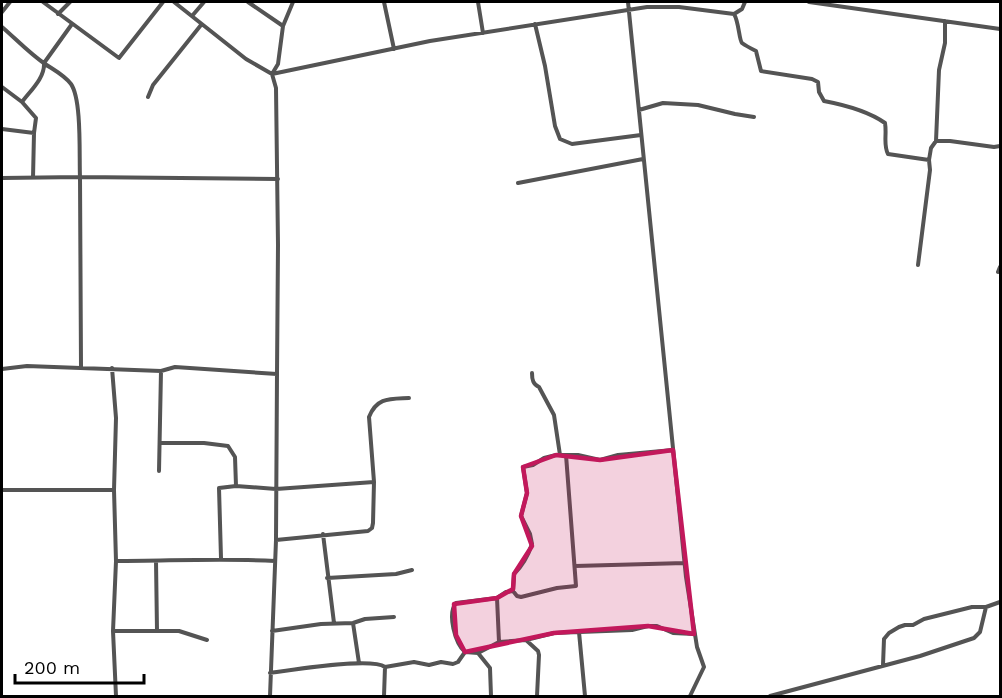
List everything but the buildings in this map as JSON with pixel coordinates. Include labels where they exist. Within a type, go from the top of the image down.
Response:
[{"type":"street","points":[[2,12],[10,2]]},
{"type":"street","points":[[43,2],[119,58],[163,2]]},
{"type":"street","points":[[58,14],[70,2]]},
{"type":"street","points":[[174,2],[246,59],[272,74],[483,33],[629,10],[662,6],[734,14],[742,9],[745,2]]},
{"type":"street","points":[[192,16],[204,2]]},
{"type":"street","points":[[248,2],[283,26]]},
{"type":"street","points":[[270,696],[276,540],[278,179],[278,101],[272,74],[278,64],[283,26],[292,2]]},
{"type":"street","points":[[384,2],[394,49]]},
{"type":"street","points":[[478,2],[483,33]]},
{"type":"street","points":[[628,2],[685,564],[694,634],[704,667],[690,696]]},
{"type":"street","points":[[809,2],[1000,29]]},
{"type":"street","points":[[734,14],[740,26],[739,39],[756,51],[761,71],[812,79],[818,82],[819,92],[824,101],[847,106],[885,123],[885,147],[888,154],[929,160]]},
{"type":"street","points":[[918,265],[930,170],[929,160],[931,148],[936,141],[939,69],[945,43],[945,21]]},
{"type":"street","points":[[22,102],[41,76],[44,63],[72,24]]},
{"type":"street","points":[[536,24],[555,126],[560,139],[572,144],[641,135]]},
{"type":"street","points":[[148,97],[153,85],[201,25]]},
{"type":"street","points":[[2,27],[44,63],[64,76],[72,85],[75,96],[80,177],[81,367]]},
{"type":"street","points":[[2,87],[22,102],[36,118],[33,178]]},
{"type":"street","points":[[639,110],[663,103],[698,105],[754,117]]},
{"type":"street","points":[[2,129],[34,133]]},
{"type":"street","points":[[936,141],[1000,146]]},
{"type":"street","points":[[518,183],[643,159]]},
{"type":"street","points":[[2,178],[278,179]]},
{"type":"street","points":[[998,272],[1000,267]]},
{"type":"street","points":[[2,369],[27,366],[161,371],[175,367],[276,374]]},
{"type":"street","points":[[112,368],[116,418],[114,490],[116,561],[113,631],[116,696]]},
{"type":"street","points":[[159,471],[161,371]]},
{"type":"street","points":[[532,373],[535,385],[539,387],[554,414],[560,455]]},
{"type":"street","points":[[276,540],[368,531],[372,528],[374,482],[369,417],[373,408],[384,400],[409,398]]},
{"type":"street","points":[[160,443],[204,443],[228,446],[235,457],[236,486]]},
{"type":"street","points":[[566,455],[575,566],[574,587],[517,596],[513,591],[514,574],[524,565],[532,544],[521,516],[527,493],[523,467],[533,465],[544,458],[560,455],[566,455],[600,460],[618,455],[673,450]]},
{"type":"street","points":[[221,558],[219,488],[236,486],[276,489],[374,482]]},
{"type":"street","points":[[2,490],[114,490]]},
{"type":"street","points":[[323,534],[334,623]]},
{"type":"street","points":[[116,561],[221,558],[275,561]]},
{"type":"street","points":[[156,561],[157,632]]},
{"type":"street","points":[[575,566],[685,564]]},
{"type":"street","points":[[327,578],[396,574],[412,570]]},
{"type":"street","points":[[513,591],[496,598],[454,604],[458,644],[465,652],[478,653],[499,642],[526,640],[554,633],[625,630],[657,626],[673,633],[694,634]]},
{"type":"street","points":[[496,598],[499,642]]},
{"type":"street","points":[[883,665],[884,639],[889,633],[905,625],[913,625],[972,607],[986,607],[1000,602]]},
{"type":"street","points":[[770,696],[920,657],[974,638],[980,632],[986,607]]},
{"type":"street","points":[[272,631],[394,617]]},
{"type":"street","points":[[352,623],[359,663]]},
{"type":"street","points":[[113,631],[180,631],[207,640]]},
{"type":"street","points":[[579,632],[585,696]]},
{"type":"street","points":[[526,640],[538,651],[539,655],[537,696]]},
{"type":"street","points":[[270,673],[359,663],[379,663],[385,667],[414,662],[429,665],[441,662],[453,664],[458,662],[465,652]]},
{"type":"street","points":[[478,653],[490,668],[491,696]]},
{"type":"street","points":[[384,696],[385,667]]},
{"type":"highlighted area","points":[[673,450],[694,634],[648,626],[554,633],[465,652],[456,635],[454,604],[497,598],[513,589],[514,574],[532,546],[521,516],[527,493],[523,467],[556,455],[600,460]]}]
